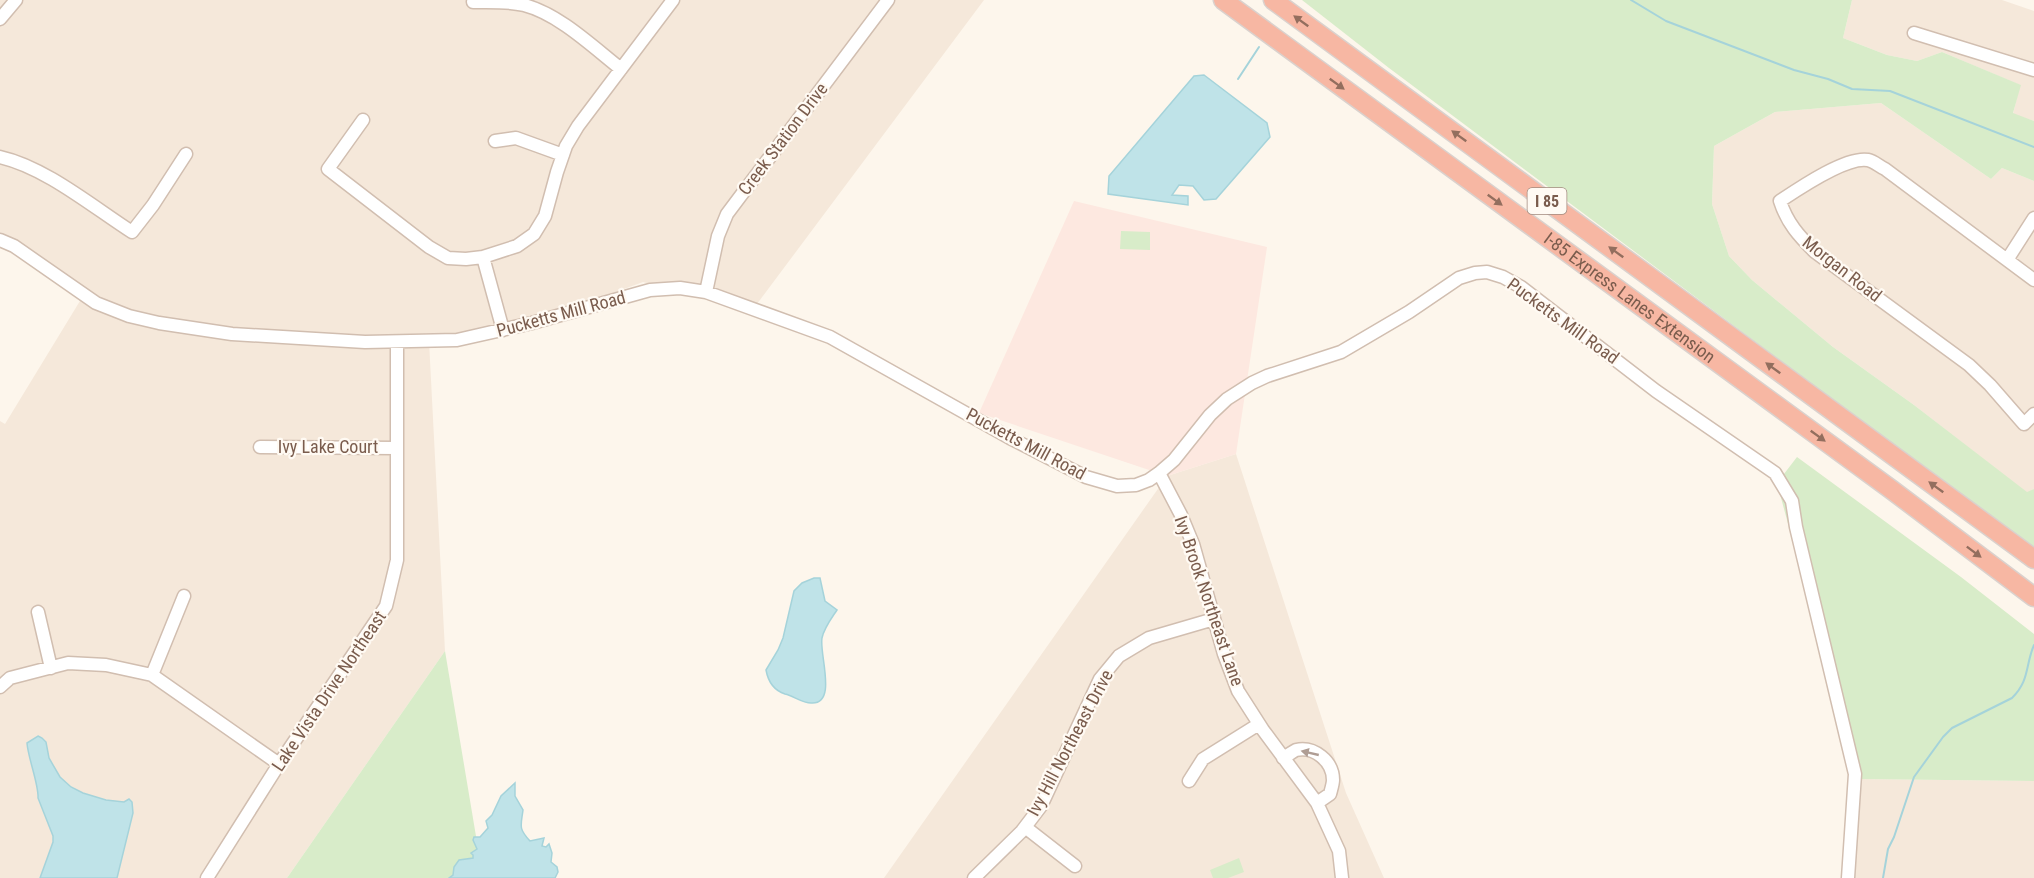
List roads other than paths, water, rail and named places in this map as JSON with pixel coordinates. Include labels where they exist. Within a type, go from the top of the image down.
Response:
[{"type":"highway","name":"I-85 Express Lanes Extension","points":[[1223,0],[1892,490],[2034,597]]},
{"type":"highway","name":"I-85 Express Lanes Extension","points":[[1273,0],[2034,559]]},
{"type":"street","points":[[0,18],[16,0]]},
{"type":"street","points":[[363,120],[328,170],[429,247],[448,258],[466,260],[483,257],[516,246],[534,234],[546,216],[563,155],[578,126],[673,0]]},
{"type":"street","name":"Creek Station Drive","points":[[706,292],[718,236],[727,214],[888,0]]},
{"type":"street","points":[[473,2],[525,5],[555,19],[621,69]]},
{"type":"street","points":[[1914,33],[2034,70]]},
{"type":"street","points":[[495,141],[516,138],[563,155]]},
{"type":"street","points":[[0,157],[44,174],[132,232],[186,154]]},
{"type":"street","name":"Morgan Road","points":[[2034,280],[1885,169],[1868,160],[1847,164],[1819,176],[1780,201],[1785,217],[1794,232],[1815,252],[1969,365],[2024,424],[2034,414]]},
{"type":"street","points":[[2007,260],[2034,218]]},
{"type":"street","name":"Pucketts Mill Road","points":[[0,240],[14,246],[96,303],[129,316],[159,323],[232,334],[365,342],[457,340],[650,290],[680,288],[706,292],[830,337],[1010,438],[1086,477],[1104,483],[1130,486],[1149,480],[1159,473],[1174,460],[1210,415],[1227,399],[1252,382],[1341,352],[1409,312],[1459,278],[1487,272],[1503,277],[1656,391],[1775,473],[1792,501],[1801,550],[1855,774],[1848,878]]},
{"type":"street","points":[[483,257],[502,330]]},
{"type":"street","name":"Lake Vista Drive Northeast","points":[[207,878],[279,764],[386,606],[397,560],[397,342]]},
{"type":"street","name":"Ivy Lake Court","points":[[260,447],[396,448]]},
{"type":"street","name":"Ivy Brook Northeast Lane","points":[[1159,473],[1193,544],[1224,654],[1238,691],[1259,724],[1317,803],[1339,851],[1342,878]]},
{"type":"street","points":[[152,675],[184,596]]},
{"type":"street","points":[[38,612],[51,668]]},
{"type":"street","name":"Ivy Hill Northeast Drive","points":[[975,878],[1025,827],[1041,806],[1100,679],[1119,656],[1149,638],[1214,619]]},
{"type":"street","points":[[0,687],[10,678],[68,663],[106,665],[152,675],[279,764]]},
{"type":"street","points":[[1189,781],[1203,759],[1259,724]]},
{"type":"street","points":[[1283,758],[1296,750],[1310,751],[1324,757],[1330,766],[1334,780],[1330,794],[1317,803]]},
{"type":"street","points":[[1025,827],[1075,866]]},
{"type":"water","points":[[1204,75],[1267,123],[1270,137],[1216,199],[1204,200],[1193,186],[1179,185],[1172,195],[1188,196],[1188,205],[1108,194],[1109,176],[1194,76]]},
{"type":"water","points":[[820,578],[825,601],[837,610],[822,638],[826,677],[824,696],[819,701],[808,703],[774,688],[766,670],[783,638],[794,591],[802,583]]},
{"type":"water","points":[[38,736],[46,742],[49,758],[60,777],[71,787],[106,800],[124,802],[129,799],[132,802],[133,813],[117,878],[40,878],[53,836],[38,798],[27,743]]},
{"type":"water","points":[[515,783],[515,796],[523,810],[522,830],[530,841],[544,838],[542,846],[546,847],[549,844],[552,853],[551,862],[557,867],[558,872],[555,878],[449,878],[453,875],[454,867],[459,860],[473,858],[471,853],[477,849],[474,837],[480,837],[488,828],[486,821],[492,815],[501,796]]},
{"type":"waterway","points":[[1631,0],[1666,21],[1794,70],[1828,79],[1852,89],[1890,91],[2034,147]]},
{"type":"waterway","points":[[1238,79],[1259,47]]},
{"type":"waterway","points":[[1883,878],[1888,849],[1914,777],[1952,728],[2012,698],[2022,685],[2034,645]]}]
